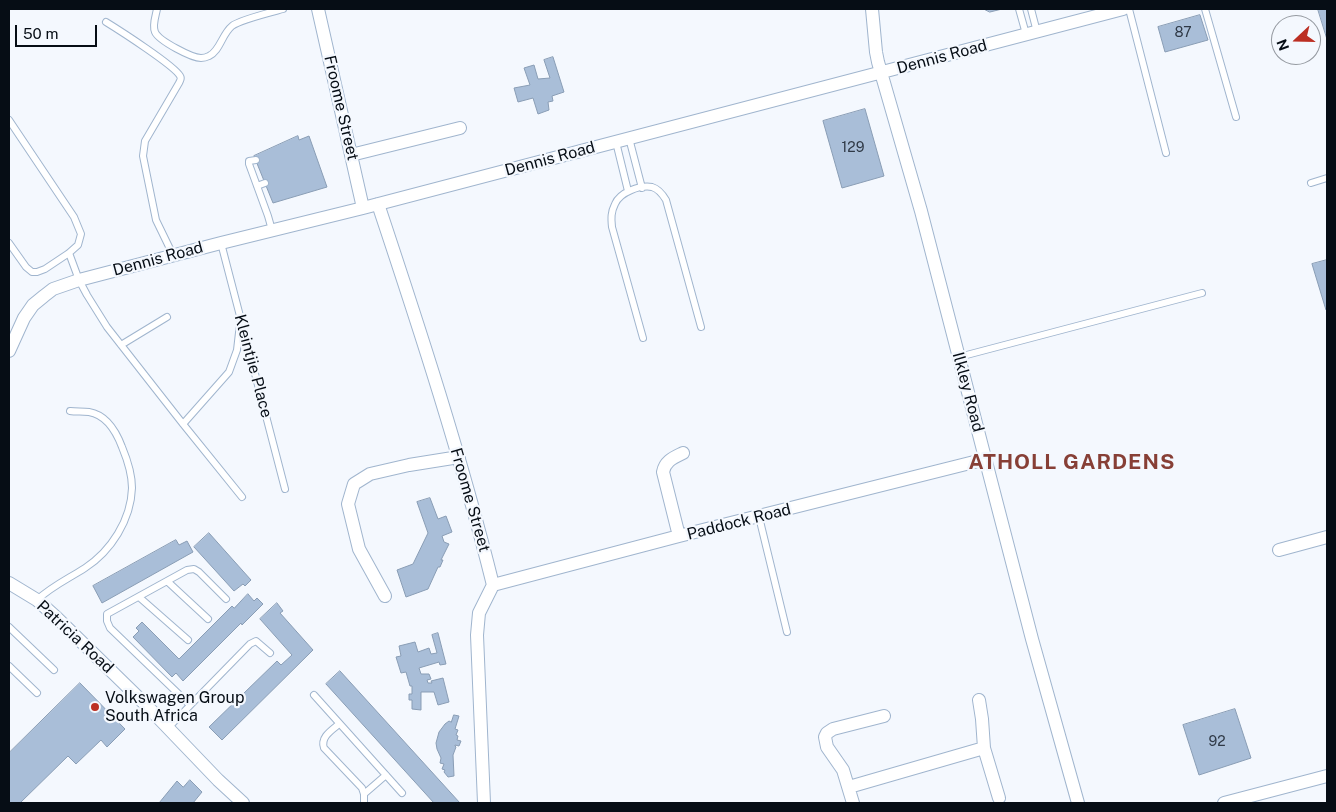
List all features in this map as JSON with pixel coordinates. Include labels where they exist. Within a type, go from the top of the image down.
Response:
[{"type":"street","name":"Froome Street","points":[[318,9],[363,208]]},
{"type":"street","name":"Ilkley Road","points":[[872,9],[876,52],[881,73],[921,211],[1032,639],[1078,803]]},
{"type":"street","name":"Dennis Road","points":[[9,350],[24,318],[34,305],[53,290],[79,280],[363,208],[1123,9]]},
{"type":"street","points":[[351,155],[460,128]]},
{"type":"street","name":"Froome Street","points":[[378,204],[425,344],[459,457],[493,585]]},
{"type":"street","points":[[679,536],[663,472],[667,462],[683,454]]},
{"type":"street","points":[[385,596],[358,549],[348,504],[354,484],[370,474],[409,465],[459,457]]},
{"type":"street","name":"Paddock Road","points":[[493,585],[986,459]]},
{"type":"street","points":[[1280,550],[1327,537]]},
{"type":"street","name":"Patricia Road","points":[[9,583],[37,600],[57,618],[243,803]]},
{"type":"street","points":[[484,803],[477,635],[479,613],[493,585]]},
{"type":"street","points":[[979,700],[984,748],[999,798]]},
{"type":"street","points":[[853,803],[843,770],[827,747],[825,737],[827,733],[834,729],[884,716]]},
{"type":"street","points":[[849,787],[984,748]]},
{"type":"street","points":[[1224,803],[1327,776]]},
{"type":"lane","points":[[157,9],[154,28],[158,36],[185,52],[201,58],[214,53],[227,31],[235,24],[283,9]]},
{"type":"lane","points":[[1019,9],[1031,33]]},
{"type":"lane","points":[[1031,9],[1031,33]]},
{"type":"lane","points":[[1129,9],[1166,153]]},
{"type":"lane","points":[[1205,9],[1236,118]]},
{"type":"lane","points":[[106,22],[165,62],[181,78],[145,141],[142,156],[156,220],[173,255]]},
{"type":"lane","points":[[9,120],[74,217],[81,234],[78,245],[70,253],[40,271],[32,272],[26,267],[9,243]]},
{"type":"lane","points":[[629,138],[642,188]]},
{"type":"lane","points":[[616,142],[628,191]]},
{"type":"lane","points":[[256,160],[250,161],[249,164],[272,230]]},
{"type":"lane","points":[[1311,183],[1327,178]]},
{"type":"lane","points":[[258,186],[265,183]]},
{"type":"lane","points":[[643,338],[612,226],[611,214],[615,202],[621,196],[628,191],[642,188],[653,187],[662,193],[666,200],[701,327]]},
{"type":"lane","name":"Kleintjie Place","points":[[220,243],[285,489]]},
{"type":"lane","points":[[70,253],[79,280],[120,345],[242,497]]},
{"type":"lane","points":[[958,357],[1202,294]]},
{"type":"lane","points":[[120,345],[167,317]]},
{"type":"lane","points":[[182,424],[229,372],[237,350],[241,320]]},
{"type":"lane","points":[[37,600],[50,588],[86,568],[110,546],[118,532],[132,487],[129,466],[112,426],[104,418],[90,412],[70,411]]},
{"type":"lane","points":[[759,517],[787,632]]},
{"type":"lane","points":[[190,705],[110,628],[107,614],[187,570],[199,572],[226,599]]},
{"type":"lane","points":[[168,581],[208,619]]},
{"type":"lane","points":[[139,597],[188,640]]},
{"type":"lane","points":[[9,627],[54,670]]},
{"type":"lane","points":[[168,728],[250,644],[256,642],[270,653]]},
{"type":"lane","points":[[9,666],[37,693]]},
{"type":"lane","points":[[314,695],[402,793]]},
{"type":"lane","points":[[339,724],[323,739],[322,743],[324,748],[362,788],[364,803]]},
{"type":"lane","points":[[364,794],[386,775]]},
{"type":"building","points":[[984,9],[1002,9],[990,12]]},
{"type":"building","points":[[1318,9],[1327,9],[1327,39],[1321,15]]},
{"type":"building","points":[[1200,15],[1208,40],[1165,52],[1158,27]]},
{"type":"building","points":[[553,57],[564,92],[552,96],[553,101],[548,102],[549,110],[538,114],[533,98],[518,102],[514,88],[530,85],[524,68],[534,65],[538,79],[550,78],[544,60]]},
{"type":"building","points":[[865,109],[884,176],[842,188],[823,121]]},
{"type":"building","points":[[298,136],[299,140],[309,136],[327,187],[273,203],[254,156]]},
{"type":"building","points":[[1327,260],[1327,310],[1326,310],[1312,264]]},
{"type":"building","points":[[430,498],[438,519],[446,516],[452,532],[442,536],[444,542],[449,544],[441,560],[443,560],[440,567],[438,567],[428,589],[406,597],[397,570],[413,564],[428,533],[417,502]]},
{"type":"building","points":[[209,533],[251,580],[245,586],[243,584],[234,591],[194,547]]},
{"type":"building","points":[[176,540],[179,545],[187,541],[193,552],[102,603],[93,586]]},
{"type":"building","points":[[248,594],[254,601],[257,598],[263,604],[242,625],[241,623],[183,681],[176,673],[172,677],[133,637],[139,631],[136,628],[142,622],[179,659],[232,606],[234,608]]},
{"type":"building","points":[[277,603],[283,611],[280,613],[313,650],[222,740],[209,727],[277,661],[281,665],[292,655],[260,619]]},
{"type":"building","points":[[438,633],[446,664],[440,665],[439,662],[419,668],[421,674],[429,674],[431,679],[427,680],[428,683],[443,678],[449,702],[438,705],[434,692],[421,692],[421,710],[412,709],[412,700],[409,700],[409,694],[412,694],[412,686],[410,686],[406,672],[401,673],[396,657],[401,656],[399,646],[415,642],[418,652],[429,648],[431,654],[437,653],[432,635]]},
{"type":"building","points":[[340,671],[460,803],[434,803],[326,684]]},
{"type":"building","points":[[80,683],[125,729],[107,747],[101,740],[76,764],[68,756],[20,803],[9,803],[9,753]]},
{"type":"building","points":[[1235,709],[1251,758],[1199,775],[1183,725]]},
{"type":"building","points":[[454,715],[459,716],[455,729],[458,730],[457,740],[461,741],[459,746],[455,745],[453,755],[454,776],[448,777],[444,772],[445,770],[442,769],[444,764],[440,763],[441,758],[436,743],[439,732],[445,724],[449,721],[451,722]]},
{"type":"building","points":[[190,780],[202,792],[193,803],[159,803],[177,781],[183,787]]},
{"type":"place","name":"Volkswagen Group South Africa","points":[[95,707]]},
{"type":"district","name":"ATHOLL GARDENS","points":[[1072,463]]}]
